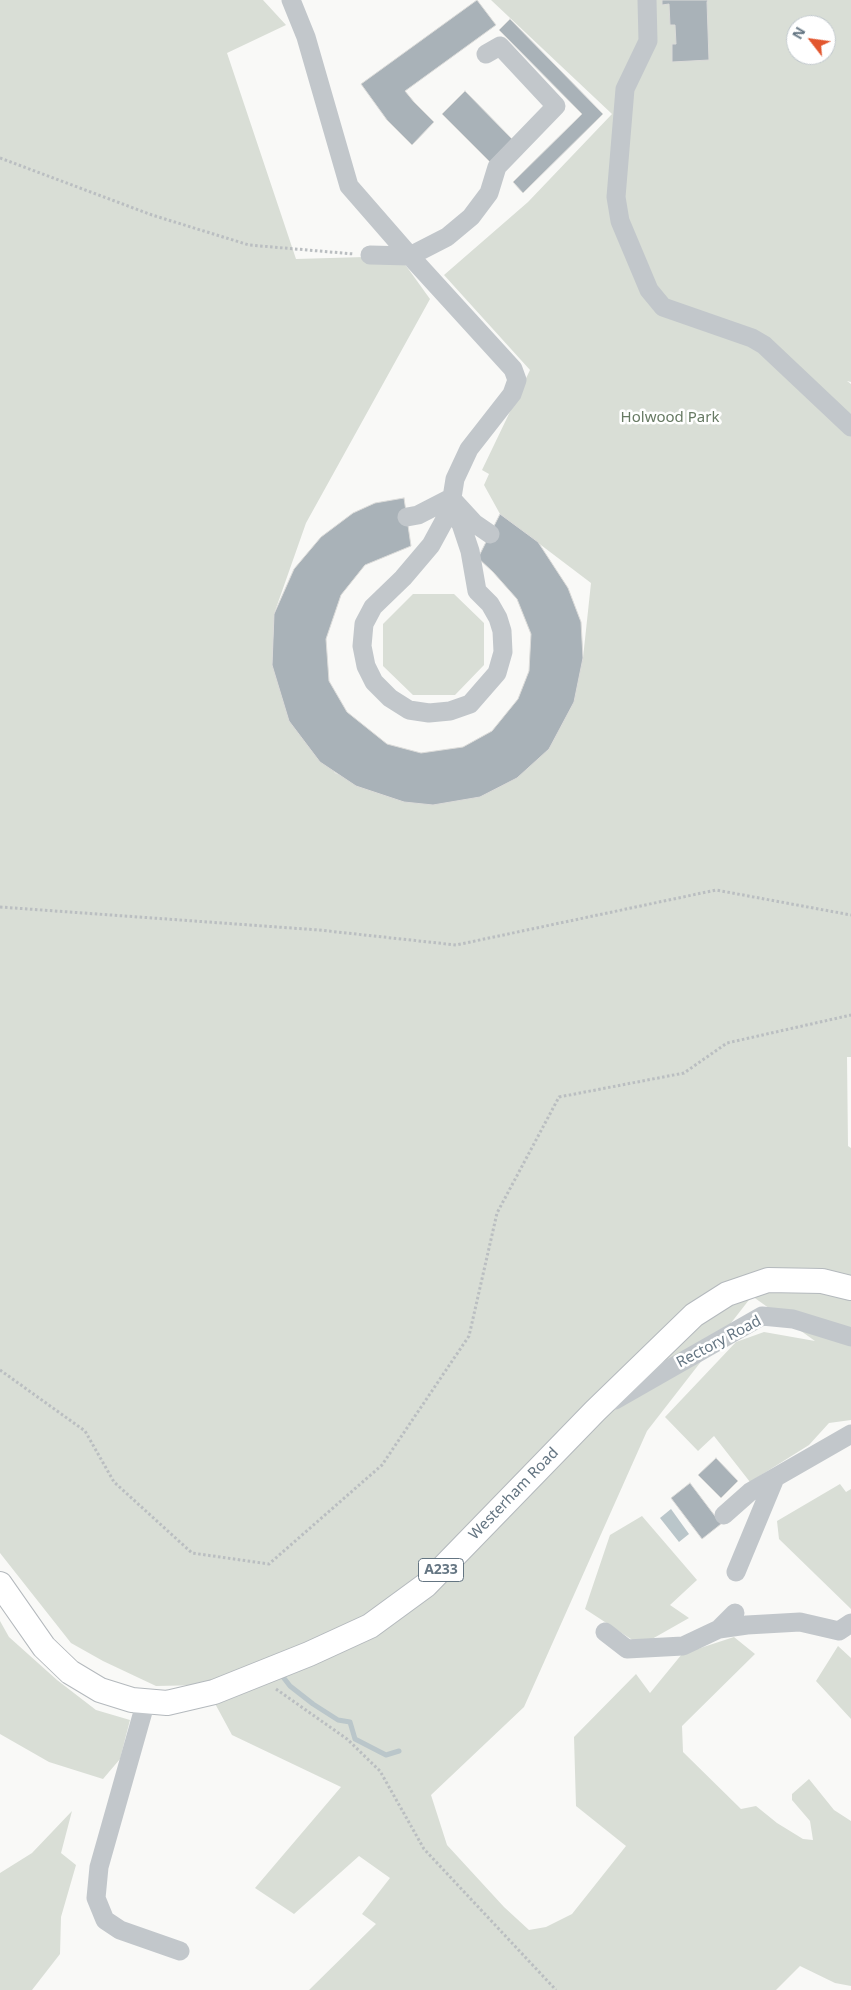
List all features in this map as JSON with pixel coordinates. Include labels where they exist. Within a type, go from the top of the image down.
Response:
[{"type":"main road","name":"Westerham Road","points":[[0,1584],[44,1647],[70,1672],[100,1690],[132,1700],[167,1703],[214,1692],[309,1654],[370,1626],[426,1585],[595,1411],[694,1315],[728,1294],[768,1280],[822,1280],[851,1288]]},
{"type":"street","points":[[291,0],[306,37],[350,186],[410,256],[513,369],[516,380],[512,394],[469,449],[455,479],[451,504],[431,545],[416,564],[373,606],[364,624],[362,646],[366,666],[374,682],[390,698],[409,710],[429,713],[450,711],[470,704],[497,674],[503,652],[502,631],[498,618],[490,604],[477,591],[470,551],[461,524],[451,504]]},
{"type":"street","points":[[647,0],[648,41],[624,89],[616,197],[620,221],[649,290],[663,307],[752,338],[758,342],[851,427]]},
{"type":"street","points":[[370,255],[410,256],[447,237],[470,216],[489,193],[497,167],[556,106],[500,46],[486,54]]},
{"type":"street","points":[[407,517],[451,504]]},
{"type":"street","points":[[451,504],[490,534]]},
{"type":"street","name":"Rectory Road","points":[[595,1411],[762,1316],[793,1319],[851,1337]]},
{"type":"street","points":[[724,1515],[750,1492],[851,1434]]},
{"type":"street","points":[[736,1572],[774,1478]]},
{"type":"street","points":[[719,1629],[735,1614]]},
{"type":"street","points":[[605,1632],[627,1649],[683,1646],[719,1629],[747,1625],[800,1622],[839,1631],[851,1623]]},
{"type":"street","points":[[146,1701],[99,1868],[96,1898],[105,1920],[120,1930],[180,1951]]},
{"type":"path","points":[[0,158],[152,214],[249,245],[370,255]]},
{"type":"path","points":[[0,907],[319,930],[456,945],[716,890],[851,915]]},
{"type":"path","points":[[0,1370],[85,1431],[114,1482],[192,1553],[270,1564],[382,1465],[469,1336],[497,1213],[559,1097],[684,1073],[727,1043],[851,1015]]},
{"type":"path","points":[[277,1690],[347,1739],[380,1770],[424,1849],[556,1990]]},
{"type":"green space","name":"Holwood Park","points":[[0,0],[263,0],[286,25],[227,53],[296,259],[399,256],[430,299],[306,523],[274,614],[272,665],[335,773],[404,802],[480,797],[549,749],[583,658],[591,583],[500,514],[484,485],[489,474],[482,470],[530,370],[444,275],[528,202],[612,114],[491,0],[851,0],[851,382],[847,381],[851,384],[851,1057],[847,1057],[848,1146],[851,1148],[851,1420],[829,1423],[809,1445],[750,1482],[714,1436],[698,1451],[665,1417],[736,1342],[764,1332],[815,1341],[752,1296],[647,1431],[524,1707],[431,1795],[447,1845],[504,1907],[529,1930],[546,1927],[572,1914],[626,1846],[576,1806],[574,1737],[636,1674],[650,1693],[682,1654],[734,1637],[755,1654],[682,1726],[683,1752],[741,1809],[756,1806],[777,1823],[803,1839],[813,1840],[810,1821],[792,1800],[792,1794],[809,1779],[834,1810],[851,1821],[851,1986],[835,1983],[800,1966],[776,1990],[309,1990],[376,1924],[362,1914],[390,1878],[359,1856],[294,1914],[255,1888],[341,1787],[232,1735],[205,1685],[156,1686],[103,1661],[71,1643],[0,1553]]},
{"type":"green space","points":[[413,594],[454,594],[484,623],[484,665],[455,695],[413,695],[383,666],[383,624]]},
{"type":"green space","points":[[840,1484],[846,1492],[851,1489],[851,1609],[779,1539],[777,1521]]},
{"type":"green space","points":[[642,1516],[697,1580],[670,1605],[689,1618],[652,1639],[634,1641],[585,1609],[610,1535]]},
{"type":"green space","points":[[0,1621],[9,1637],[57,1680],[96,1710],[130,1720],[120,1759],[103,1779],[49,1762],[0,1734]]},
{"type":"green space","points":[[838,1646],[851,1658],[851,1719],[816,1681]]},
{"type":"green space","points":[[72,1811],[61,1853],[76,1865],[61,1917],[60,1954],[32,1990],[0,1990],[0,1873],[32,1853]]},
{"type":"shaded area","points":[[671,1509],[689,1534],[679,1542],[660,1518]]},
{"type":"building","points":[[477,0],[496,25],[405,91],[434,122],[412,145],[387,120],[361,84]]},
{"type":"building","points":[[662,0],[708,0],[709,60],[672,62],[672,44],[676,44],[675,25],[670,25],[669,4],[662,5]]},
{"type":"building","points":[[510,19],[603,114],[523,193],[513,182],[582,114],[499,30]]},
{"type":"building","points":[[465,91],[512,139],[490,162],[442,114]]},
{"type":"building","points":[[404,498],[411,546],[365,565],[341,595],[326,639],[329,681],[347,712],[387,744],[421,753],[463,747],[492,731],[518,699],[529,671],[531,634],[517,599],[478,558],[500,514],[538,542],[568,588],[581,622],[583,658],[574,702],[549,749],[517,778],[480,797],[433,805],[404,802],[356,786],[320,762],[289,721],[272,665],[274,614],[294,569],[321,537],[353,513],[375,503]]},
{"type":"building","points":[[716,1458],[738,1481],[721,1498],[698,1475]]},
{"type":"building","points":[[690,1483],[721,1524],[702,1539],[671,1498]]},
{"type":"waterway","points":[[280,1673],[290,1686],[313,1704],[338,1720],[350,1722],[355,1739],[386,1755],[399,1751]]}]
